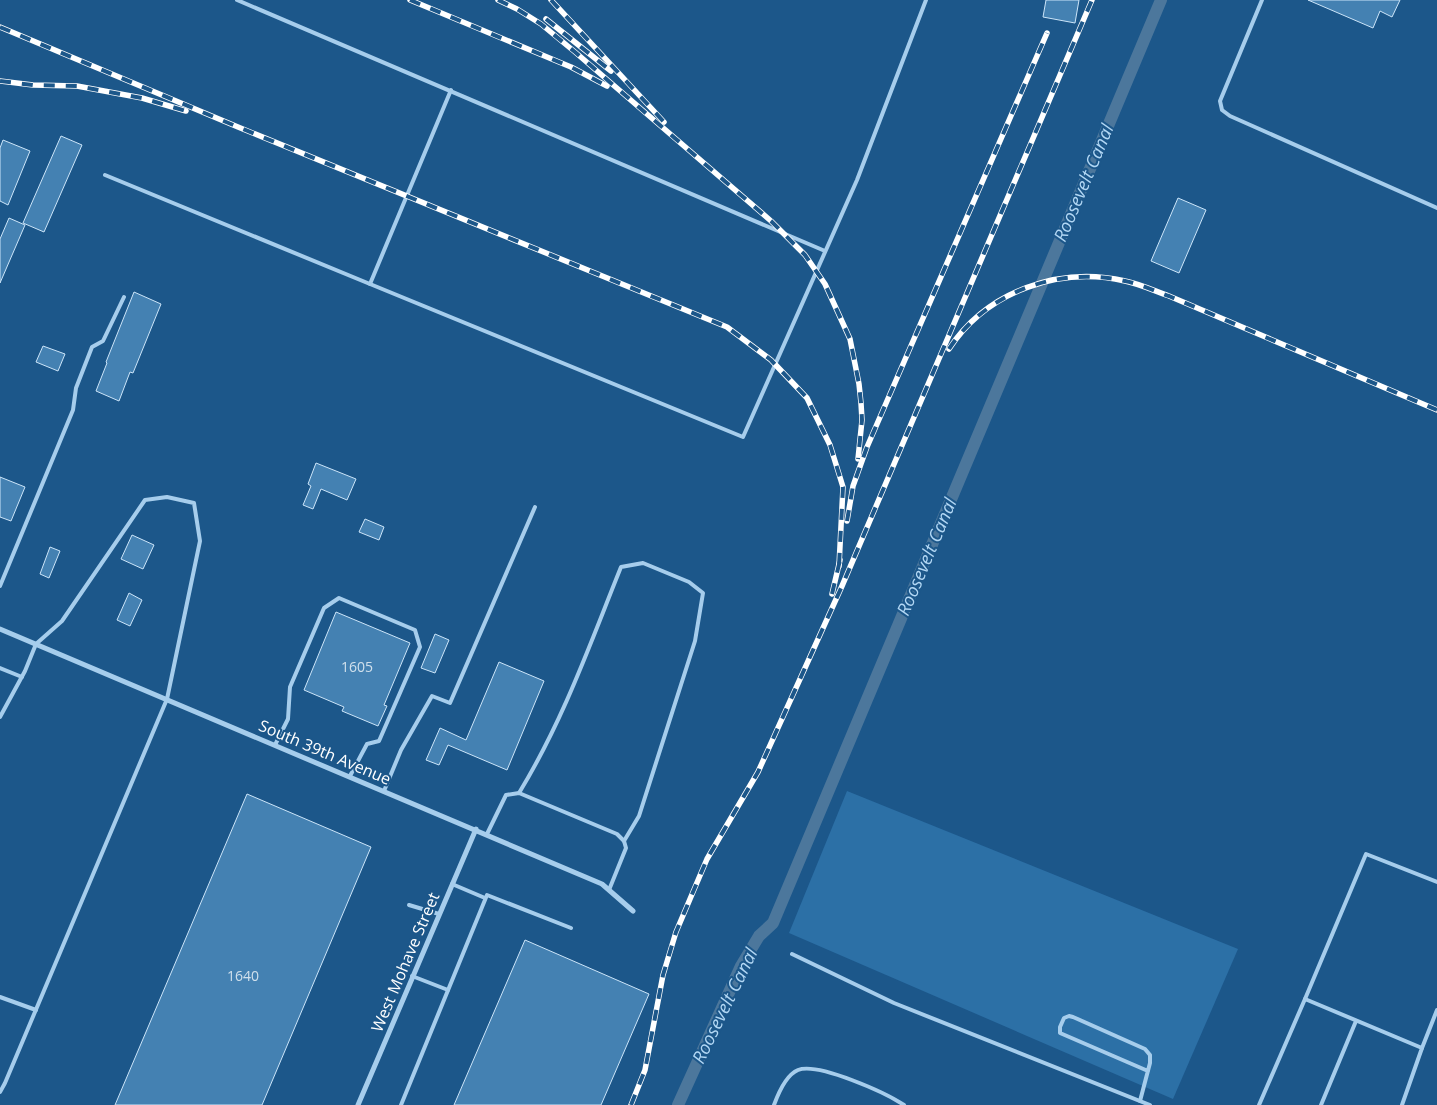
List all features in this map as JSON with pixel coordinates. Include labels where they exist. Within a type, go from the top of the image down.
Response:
[{"type":"street","name":"South 39th Avenue","points":[[0,629],[602,884],[633,911]]},
{"type":"street","name":"West Mohave Street","points":[[358,1105],[476,829]]},
{"type":"lane","points":[[238,0],[825,251]]},
{"type":"lane","points":[[105,175],[743,437],[857,180],[926,0]]},
{"type":"lane","points":[[1262,0],[1220,101],[1222,110],[1230,116],[1437,208]]},
{"type":"lane","points":[[370,284],[451,90]]},
{"type":"lane","points":[[0,586],[73,410],[76,388],[92,347],[103,341],[124,297]]},
{"type":"lane","points":[[0,717],[22,677],[36,644],[62,621],[146,500],[168,497],[194,503],[200,541],[167,700],[0,1092]]},
{"type":"lane","points":[[384,791],[401,750],[432,696],[450,702],[535,507]]},
{"type":"lane","points":[[519,793],[562,714],[621,567],[643,563],[689,582],[703,593],[695,641],[639,816],[624,840]]},
{"type":"lane","points":[[275,745],[288,719],[290,687],[324,608],[339,598],[415,630],[420,646],[379,741],[367,744],[350,776]]},
{"type":"lane","points":[[0,668],[22,677]]},
{"type":"lane","points":[[487,834],[506,795],[519,793],[617,834],[624,840],[626,848],[609,890]]},
{"type":"lane","points":[[1259,1105],[1366,854],[1437,882]]},
{"type":"lane","points":[[452,884],[485,898]]},
{"type":"lane","points":[[401,1105],[486,895],[571,928]]},
{"type":"lane","points":[[409,905],[439,914]]},
{"type":"lane","points":[[792,954],[894,1003],[1150,1105]]},
{"type":"lane","points":[[412,976],[448,990]]},
{"type":"lane","points":[[0,997],[36,1010]]},
{"type":"lane","points":[[1305,999],[1422,1048]]},
{"type":"lane","points":[[1402,1105],[1437,1010]]},
{"type":"lane","points":[[1140,1101],[1148,1070],[1150,1055],[1145,1049],[1073,1017],[1064,1018],[1060,1027],[1060,1033],[1148,1070]]},
{"type":"lane","points":[[1321,1105],[1356,1021]]},
{"type":"lane","points":[[774,1105],[783,1084],[797,1070],[816,1069],[854,1081],[893,1098],[904,1105]]},
{"type":"shaded area","points":[[847,791],[1238,949],[1173,1099],[789,933]]},
{"type":"building","points":[[1046,0],[1079,0],[1075,23],[1043,17]]},
{"type":"building","points":[[1308,0],[1400,0],[1392,17],[1380,11],[1373,28]]},
{"type":"building","points":[[61,136],[82,145],[44,232],[23,223]]},
{"type":"building","points":[[3,140],[30,151],[8,205],[0,201],[0,148]]},
{"type":"building","points":[[1178,198],[1206,210],[1179,273],[1151,261]]},
{"type":"building","points":[[9,218],[25,225],[0,283],[0,239]]},
{"type":"building","points":[[134,292],[161,304],[133,373],[130,372],[119,401],[96,391]]},
{"type":"building","points":[[43,346],[65,354],[58,371],[36,362]]},
{"type":"building","points":[[316,463],[356,479],[347,500],[321,489],[313,509],[303,505],[311,486],[308,484]]},
{"type":"building","points":[[0,477],[25,487],[11,521],[0,517]]},
{"type":"building","points":[[365,519],[384,527],[379,540],[359,532]]},
{"type":"building","points":[[132,535],[154,545],[143,569],[121,559]]},
{"type":"building","points":[[50,547],[60,551],[49,578],[40,574]]},
{"type":"building","points":[[129,593],[142,600],[130,626],[117,620]]},
{"type":"building","points":[[336,612],[410,643],[384,705],[387,706],[378,726],[342,711],[344,707],[304,690]]},
{"type":"building","points":[[435,634],[449,640],[435,673],[421,668]]},
{"type":"building","points":[[499,662],[544,681],[507,770],[448,745],[439,765],[426,760],[440,728],[466,740]]},
{"type":"building","points":[[247,794],[371,847],[262,1105],[115,1105]]},
{"type":"building","points":[[525,940],[649,994],[601,1105],[454,1105]]},
{"type":"waterway","name":"Roosevelt Canal","points":[[678,1105],[741,966],[759,936],[773,923],[1161,0]]},
{"type":"railway","points":[[410,0],[571,67],[607,86]]},
{"type":"railway","points":[[498,0],[541,24],[575,52],[771,221],[805,255],[825,284],[850,339],[861,403],[862,420],[858,459]]},
{"type":"railway","points":[[551,0],[664,122]]},
{"type":"railway","points":[[631,1105],[645,1070],[663,975],[676,932],[707,859],[758,772],[842,586],[1092,0]]},
{"type":"railway","points":[[546,19],[611,71]]},
{"type":"railway","points":[[0,27],[238,127],[727,327],[771,360],[807,398],[830,445],[843,487],[839,566]]},
{"type":"railway","points":[[847,521],[853,486],[867,447],[1047,33]]},
{"type":"railway","points":[[0,81],[33,85],[77,86],[142,98],[186,111]]},
{"type":"railway","points":[[949,349],[965,329],[983,312],[1004,298],[1026,288],[1050,281],[1075,277],[1100,277],[1131,282],[1169,296],[1437,410]]},
{"type":"railway","points":[[832,594],[840,560]]}]
